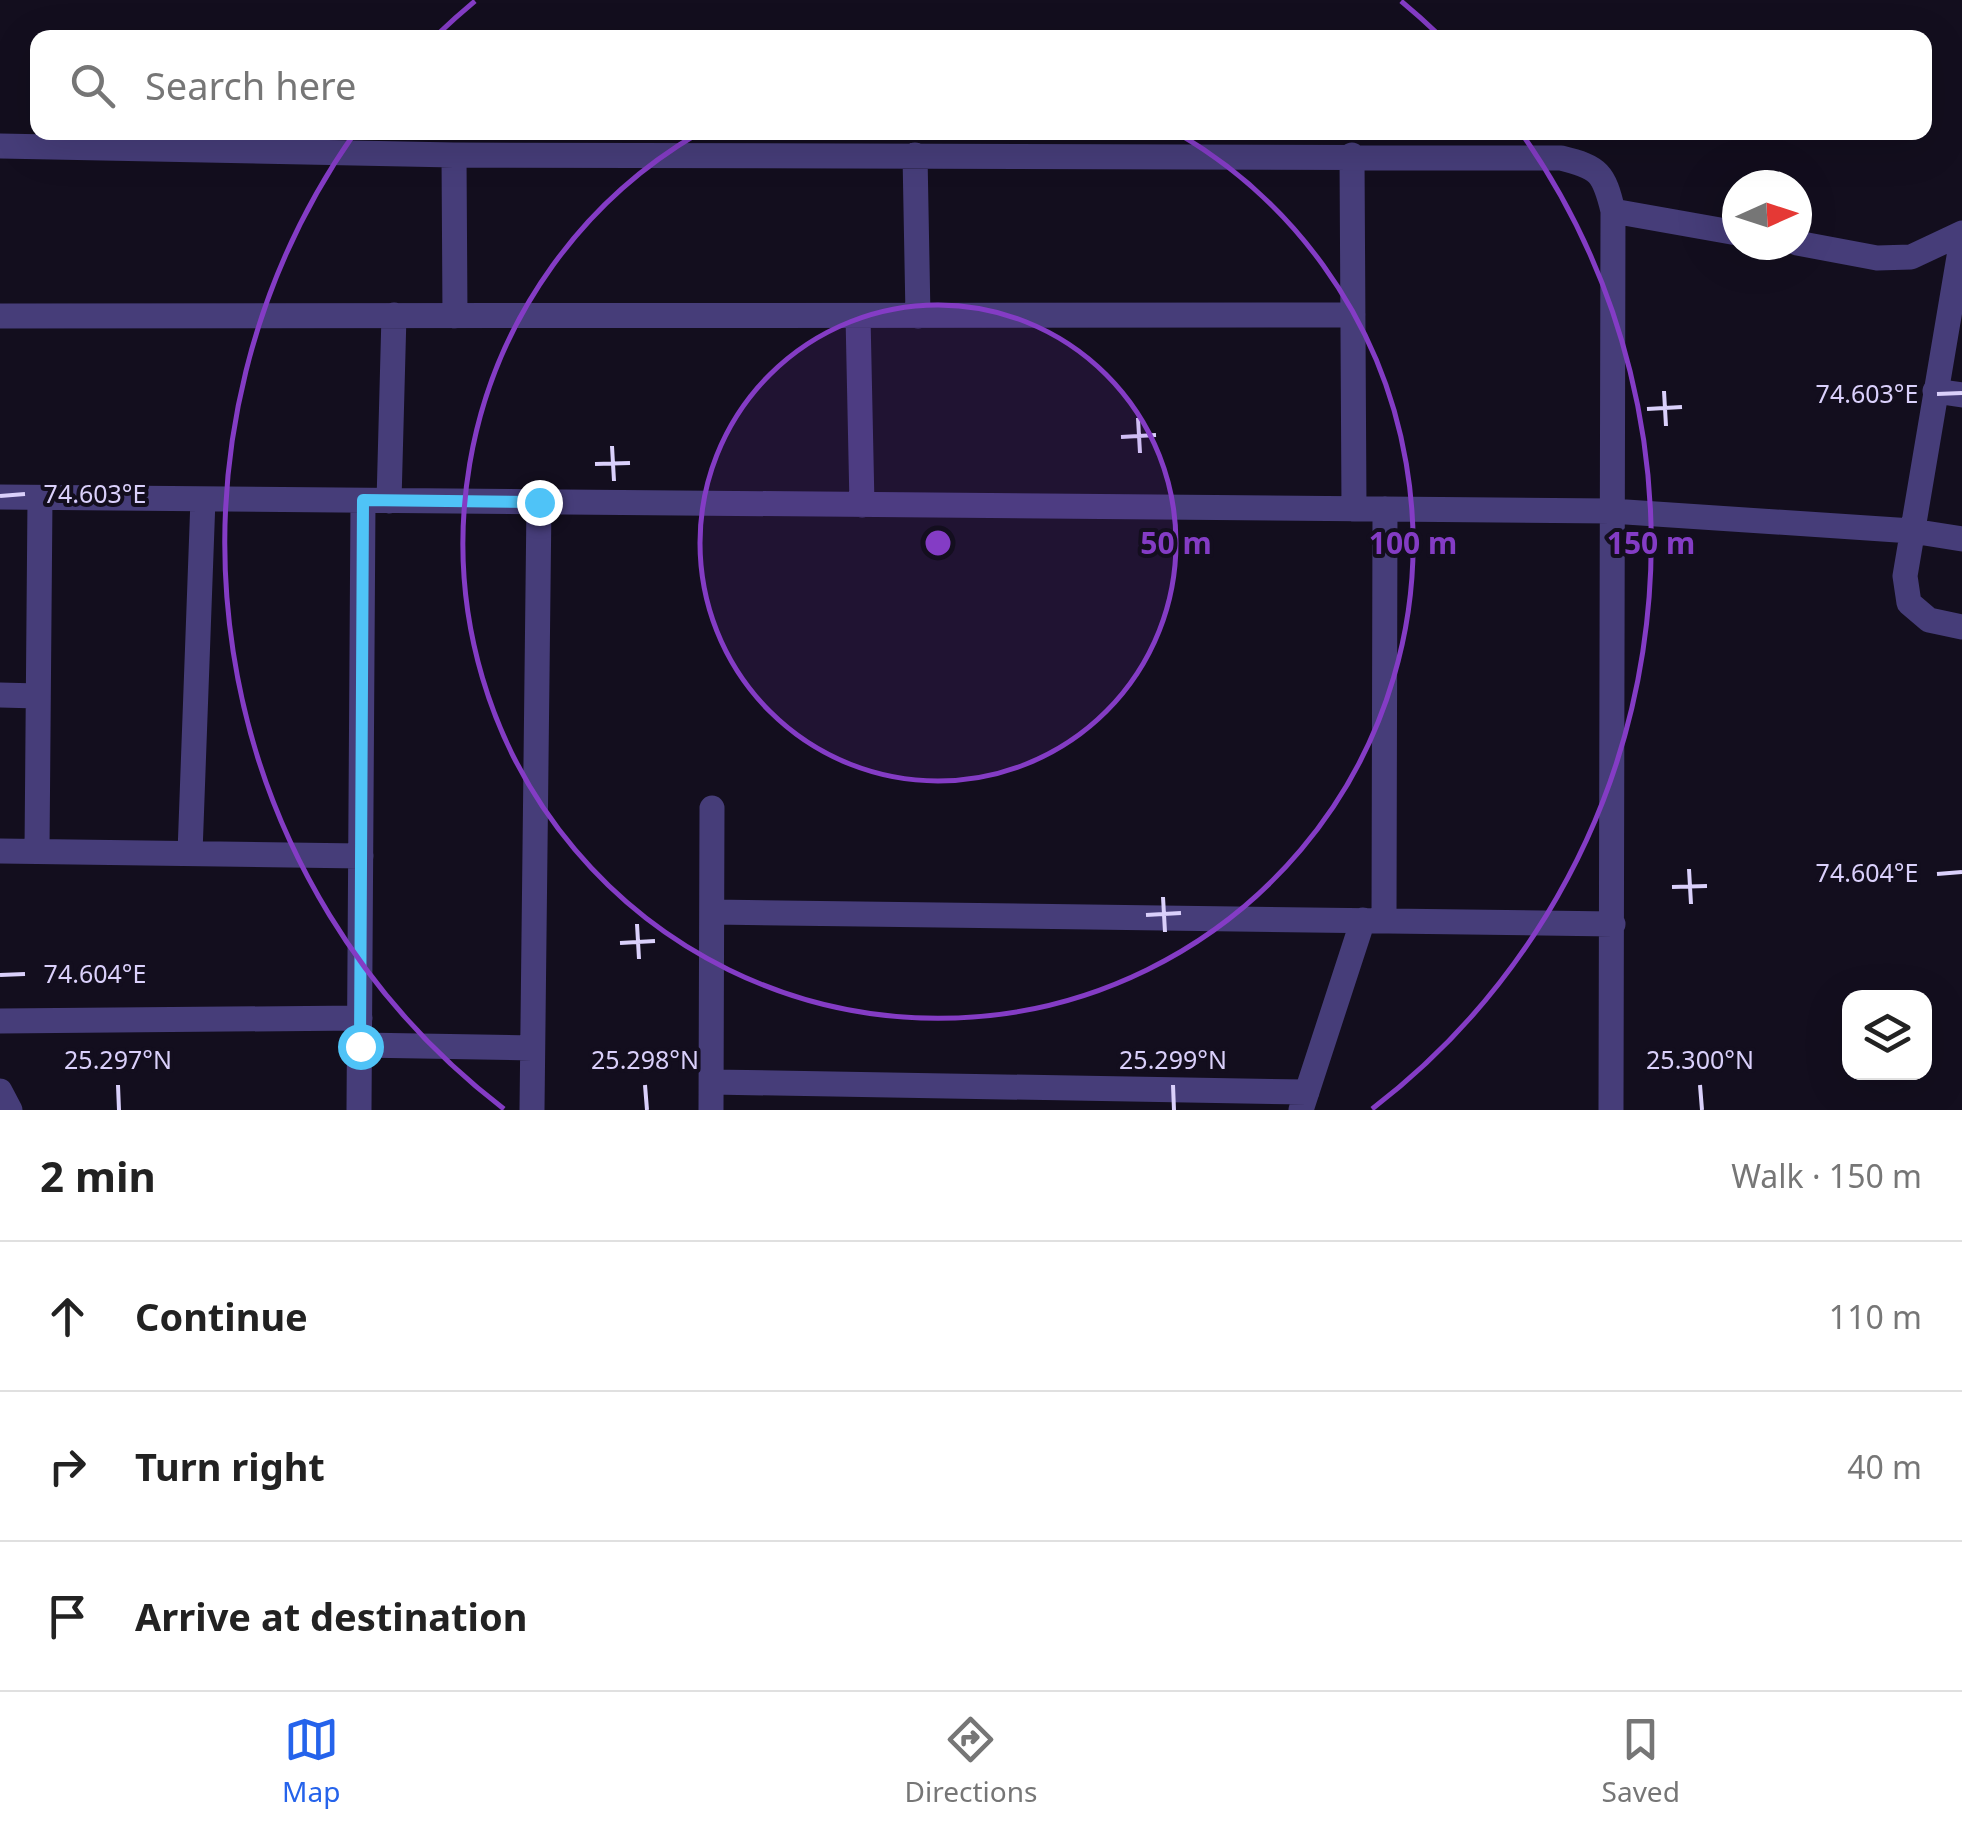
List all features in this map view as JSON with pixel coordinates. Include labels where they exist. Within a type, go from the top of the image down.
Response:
[{"type":"street","points":[[0,146],[454,155],[1352,155],[1561,158],[1589,165],[1606,181],[1613,211],[1610,1110]]},
{"type":"street","points":[[454,155],[455,316]]},
{"type":"street","points":[[915,155],[918,316]]},
{"type":"street","points":[[1352,155],[1354,509]]},
{"type":"street","points":[[1613,211],[1722,230]]},
{"type":"street","points":[[1812,247],[1877,258],[1911,257],[1962,236]]},
{"type":"street","points":[[1962,236],[1905,576],[1909,603],[1928,620],[1962,627]]},
{"type":"street","points":[[389,501],[394,315]]},
{"type":"street","points":[[0,316],[1353,315]]},
{"type":"street","points":[[858,316],[862,504]]},
{"type":"street","points":[[1934,391],[1962,395]]},
{"type":"street","points":[[0,498],[1611,511],[1912,531],[1962,538]]},
{"type":"street","points":[[36,852],[40,498]]},
{"type":"street","points":[[190,854],[203,499]]},
{"type":"street","points":[[359,1110],[363,500]]},
{"type":"street","points":[[532,1110],[539,502]]},
{"type":"street","points":[[712,1082],[1304,1101],[1373,921],[1385,509]]},
{"type":"street","points":[[0,695],[38,696]]},
{"type":"street","points":[[711,1110],[712,808]]},
{"type":"street","points":[[0,851],[361,856]]},
{"type":"street","points":[[714,912],[1613,924]]},
{"type":"street","points":[[0,1021],[360,1018]]},
{"type":"street","points":[[360,1046],[532,1048]]},
{"type":"street","points":[[0,1091],[10,1110]]},
{"type":"route","points":[[360,1046],[363,500],[539,502]]}]
